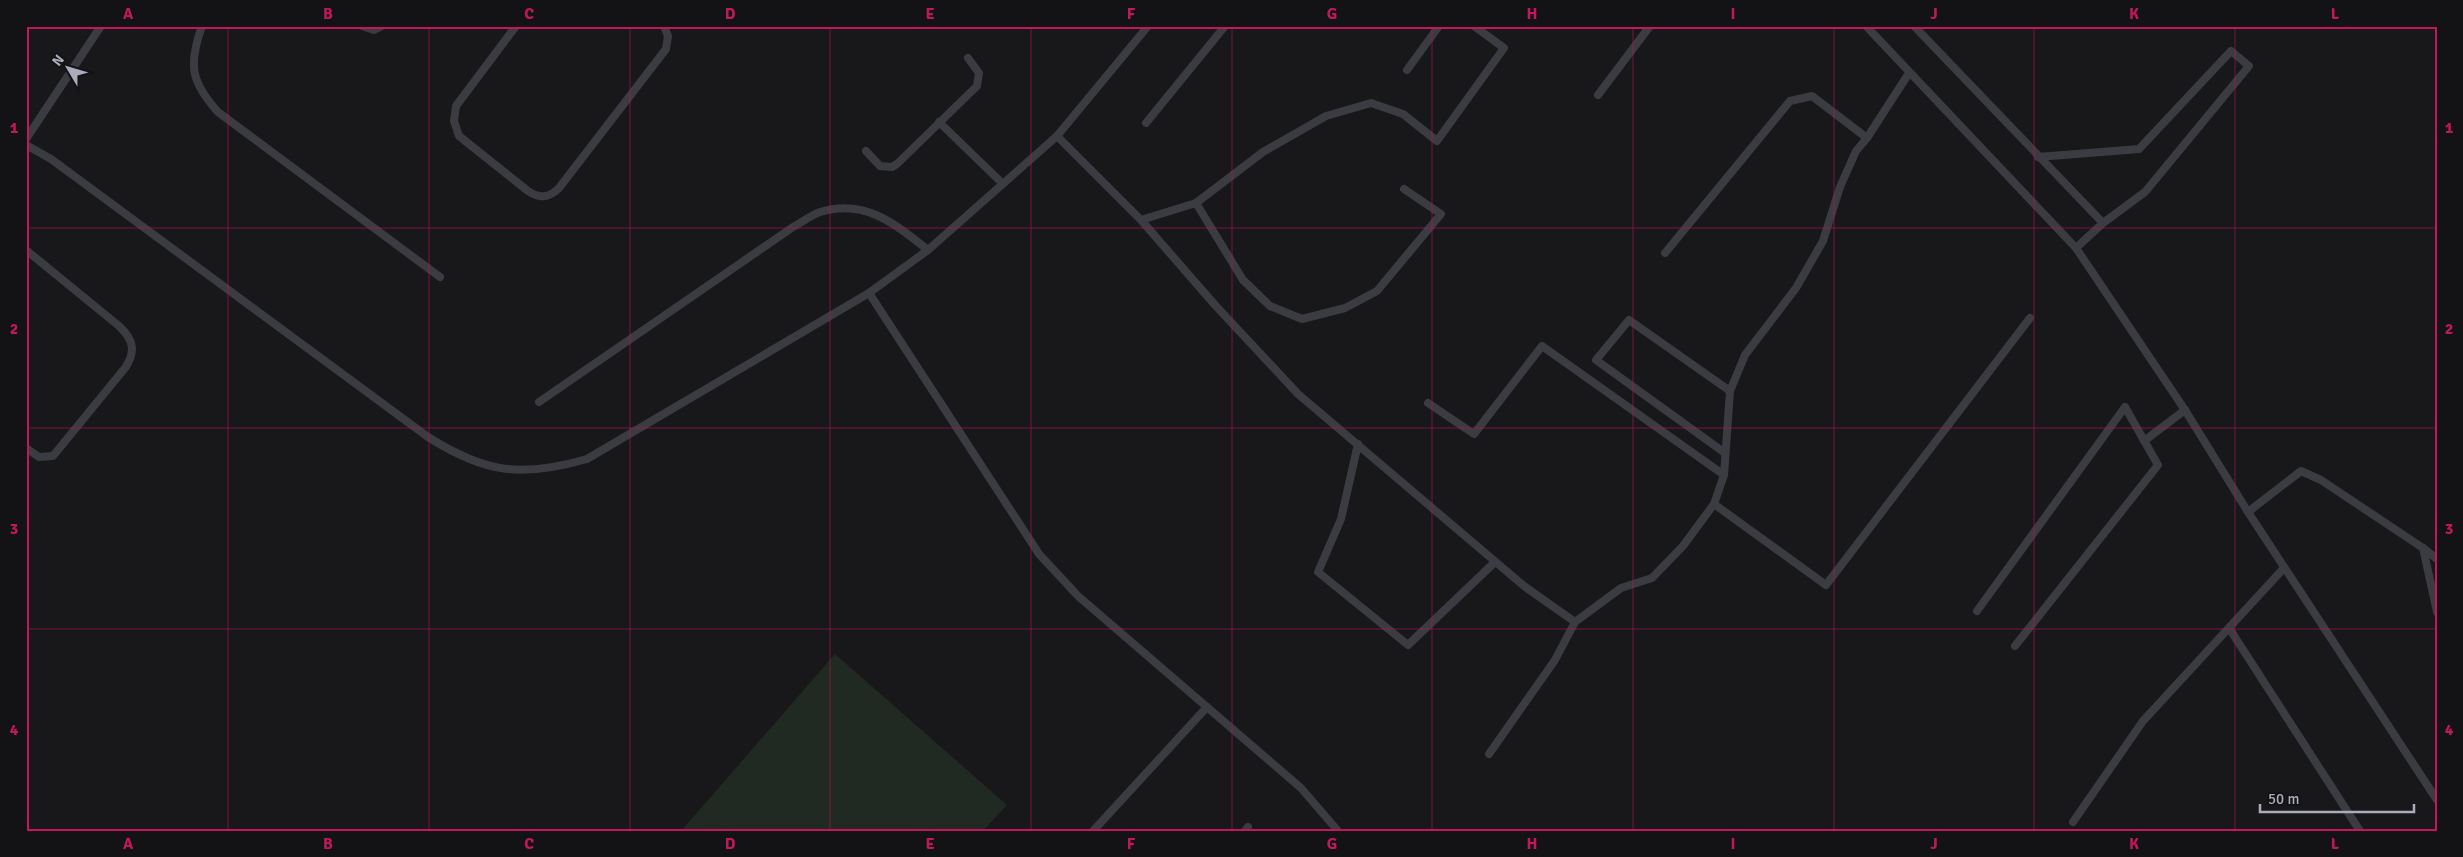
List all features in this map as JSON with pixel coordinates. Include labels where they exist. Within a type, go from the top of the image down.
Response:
[{"type":"lane","points":[[26,139],[102,26]]},
{"type":"lane","points":[[202,26],[197,39],[193,70],[202,94],[218,112],[440,277]]},
{"type":"lane","points":[[362,26],[374,30],[382,26]]},
{"type":"lane","points":[[516,26],[456,106],[454,122],[459,136],[528,191],[536,196],[544,197],[553,194],[559,188],[666,49],[668,36],[664,26]]},
{"type":"lane","points":[[26,145],[51,159],[428,437],[456,454],[488,466],[521,471],[554,468],[586,459],[869,293],[928,250],[1057,136],[1148,26]]},
{"type":"lane","points":[[1146,123],[1225,26]]},
{"type":"lane","points":[[1407,70],[1439,26]]},
{"type":"lane","points":[[1141,220],[1196,203],[1263,152],[1326,116],[1371,103],[1403,114],[1437,141],[1504,48],[1474,26]]},
{"type":"lane","points":[[1598,95],[1650,26]]},
{"type":"lane","points":[[1866,26],[2076,248],[2185,410],[2284,568],[2437,800]]},
{"type":"lane","points":[[1914,26],[2103,224]]},
{"type":"lane","points":[[2038,157],[2139,149],[2231,51],[2249,66],[2145,192],[2103,224],[2076,248]]},
{"type":"lane","points":[[866,151],[880,166],[892,168],[977,86],[978,73],[968,58]]},
{"type":"lane","points":[[1489,754],[1555,660],[1575,622],[1621,588],[1652,578],[1682,546],[1714,504],[1724,475],[1730,391],[1745,355],[1796,288],[1823,241],[1840,187],[1856,151],[1867,138],[1910,73]]},
{"type":"lane","points":[[1665,253],[1790,101],[1812,96],[1867,138]]},
{"type":"lane","points":[[939,122],[1003,184]]},
{"type":"lane","points":[[1057,136],[1141,220],[1298,394],[1524,586],[1575,622]]},
{"type":"lane","points":[[1196,203],[1243,280],[1270,306],[1302,319],[1345,308],[1377,291],[1441,214],[1404,188]]},
{"type":"lane","points":[[539,402],[793,227],[820,212],[850,208],[880,215],[928,250]]},
{"type":"lane","points":[[26,250],[124,331],[133,346],[131,358],[125,368],[53,456],[39,457],[26,448]]},
{"type":"lane","points":[[869,293],[1039,554],[1078,596],[1301,788],[1338,831]]},
{"type":"lane","points":[[1714,504],[1826,585],[2030,318]]},
{"type":"lane","points":[[1725,453],[1596,360],[1630,320],[1730,391]]},
{"type":"lane","points":[[1428,403],[1474,434],[1542,346],[1724,475]]},
{"type":"lane","points":[[1977,611],[2125,407],[2158,465],[2014,646]]},
{"type":"lane","points":[[2144,441],[2185,410]]},
{"type":"lane","points":[[1358,444],[1341,519],[1318,572],[1408,645],[1495,562]]},
{"type":"lane","points":[[2248,512],[2301,471],[2321,480],[2437,559]]},
{"type":"lane","points":[[2423,548],[2437,612]]},
{"type":"lane","points":[[2073,822],[2143,721],[2284,568]]},
{"type":"lane","points":[[2229,628],[2360,831]]},
{"type":"lane","points":[[1093,831],[1207,707]]},
{"type":"shaded area","points":[[835,654],[1007,805],[983,831],[681,831]]}]
